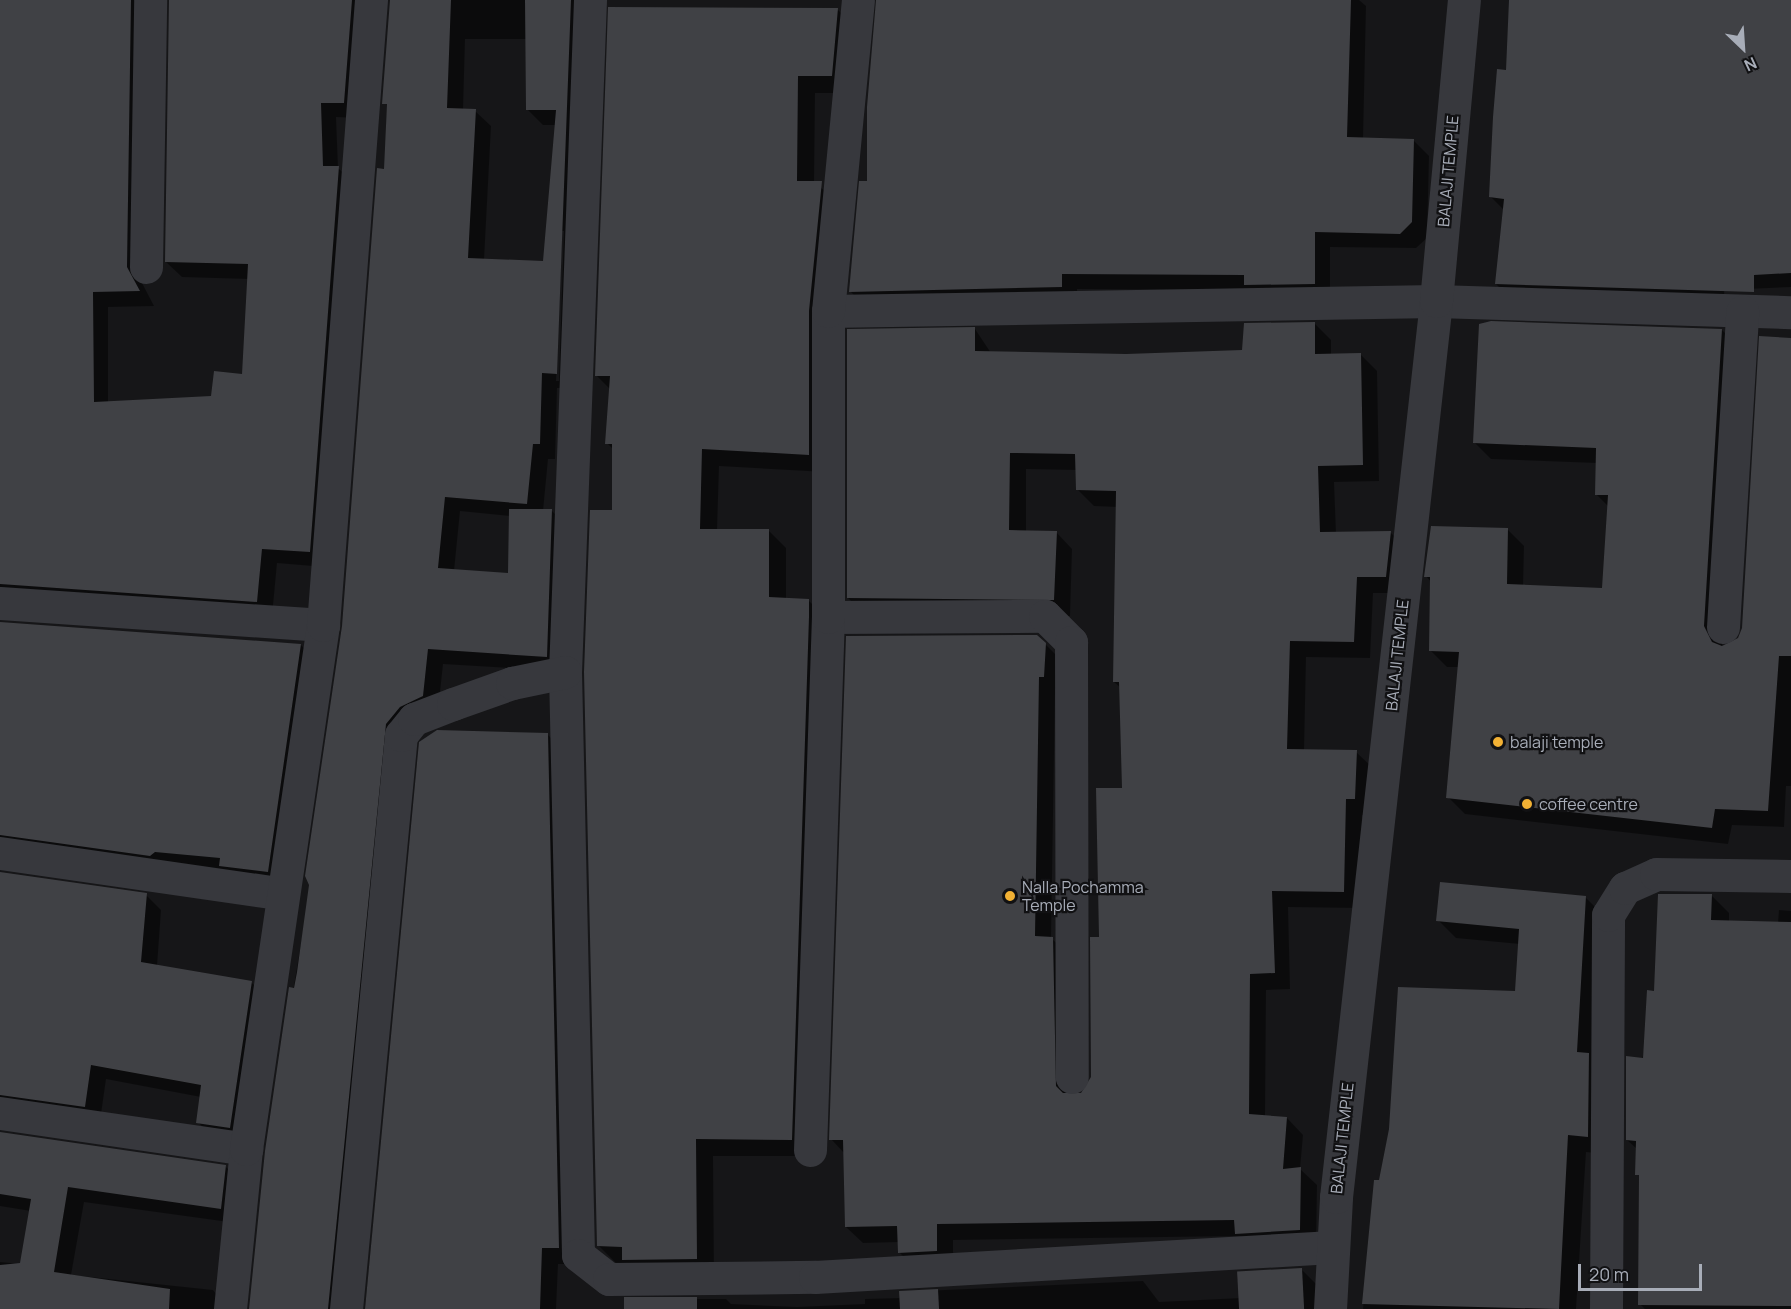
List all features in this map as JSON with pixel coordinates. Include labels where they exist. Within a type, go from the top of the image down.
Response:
[{"type":"street","points":[[146,267],[150,0]]},
{"type":"street","points":[[230,1309],[246,1149],[323,625],[372,0]]},
{"type":"street","points":[[590,0],[566,672],[573,1235],[578,1255],[592,1271],[609,1279],[815,1277],[1332,1247]]},
{"type":"street","points":[[810,1150],[828,617],[828,311],[858,0]]},
{"type":"street","name":"BALAJI TEMPLE","points":[[1330,1309],[1332,1247],[1436,302],[1464,0]]},
{"type":"street","points":[[828,311],[1436,302],[1791,312]]},
{"type":"street","points":[[1723,627],[1742,312]]},
{"type":"street","points":[[0,603],[323,625]]},
{"type":"street","points":[[828,617],[1045,616],[1071,642],[1072,1077]]},
{"type":"street","points":[[346,1309],[401,735],[414,719],[512,683],[566,672]]},
{"type":"street","points":[[0,853],[283,894]]},
{"type":"street","points":[[1606,1309],[1608,915],[1625,888],[1656,874],[1791,876]]},
{"type":"street","points":[[0,1113],[246,1149]]},
{"type":"building","points":[[0,0],[131,0],[127,267],[140,291],[93,292],[94,402],[211,396],[214,371],[242,374],[248,264],[165,262],[169,0],[352,0],[344,103],[321,103],[323,166],[339,166],[310,552],[262,549],[257,602],[0,584]]},
{"type":"building","points":[[390,0],[451,0],[447,108],[476,109],[468,258],[543,261],[556,110],[526,110],[525,0],[571,0],[557,374],[542,373],[540,444],[533,444],[527,504],[445,497],[438,568],[508,573],[509,509],[552,509],[547,657],[428,649],[423,696],[400,707],[386,724],[328,1309],[249,1309],[265,1151],[289,987],[294,988],[297,972],[309,885],[305,876],[342,626],[377,168],[384,169],[387,104],[382,104]]},
{"type":"building","points":[[876,0],[1351,0],[1347,137],[1414,139],[1412,222],[1400,234],[1315,232],[1315,284],[1244,285],[1244,275],[1062,274],[1062,287],[849,292],[859,181],[867,181],[867,107]]},
{"type":"building","points":[[1509,0],[1791,0],[1791,273],[1754,275],[1754,292],[1495,284],[1504,199],[1489,197],[1497,69],[1506,70]]},
{"type":"building","points":[[608,7],[838,8],[832,76],[798,76],[797,181],[822,181],[809,311],[809,455],[702,449],[700,529],[769,529],[769,597],[809,599],[809,617],[792,1140],[696,1139],[697,1259],[622,1260],[622,1247],[597,1246],[584,672],[590,510],[612,510],[612,444],[605,444],[610,376],[595,376]]},
{"type":"building","points":[[1491,321],[1722,329],[1704,626],[1712,642],[1722,646],[1738,638],[1742,628],[1759,336],[1791,338],[1791,656],[1779,656],[1768,811],[1715,809],[1712,828],[1446,798],[1459,652],[1429,651],[1430,577],[1424,577],[1431,526],[1508,528],[1507,584],[1602,588],[1608,495],[1595,495],[1596,448],[1473,443],[1479,324]]},
{"type":"building","points":[[1315,322],[1315,354],[1361,353],[1363,465],[1318,466],[1320,532],[1391,531],[1386,577],[1357,577],[1354,642],[1290,641],[1287,749],[1357,750],[1355,799],[1346,799],[1344,892],[1272,891],[1275,973],[1250,974],[1249,1114],[1287,1117],[1283,1169],[1301,1167],[1300,1230],[1235,1234],[1234,1220],[937,1224],[937,1251],[898,1253],[897,1226],[845,1227],[843,1140],[829,1140],[846,636],[1037,635],[1046,643],[1044,677],[1039,677],[1035,936],[1053,937],[1056,1086],[1063,1093],[1081,1093],[1091,1077],[1090,937],[1099,937],[1096,788],[1122,788],[1119,682],[1113,682],[1116,491],[1076,490],[1075,454],[1010,453],[1009,530],[1057,531],[1054,600],[847,598],[847,329],[975,327],[975,351],[1126,354],[1242,350],[1244,323]]},
{"type":"building","points":[[0,622],[301,644],[268,872],[219,866],[220,858],[155,852],[150,856],[0,835]]},
{"type":"building","points":[[437,730],[548,733],[559,1248],[542,1248],[540,1309],[365,1309],[419,742]]},
{"type":"building","points":[[0,872],[147,893],[141,962],[252,981],[230,1128],[196,1123],[201,1085],[91,1065],[85,1107],[0,1095]]},
{"type":"building","points":[[1440,882],[1586,896],[1577,1052],[1589,1053],[1588,1137],[1568,1135],[1559,1309],[1362,1304],[1374,1180],[1379,1180],[1389,1129],[1398,987],[1515,991],[1519,929],[1436,921]]},
{"type":"building","points":[[1658,894],[1712,894],[1711,920],[1791,922],[1791,1306],[1638,1305],[1639,1175],[1635,1175],[1636,1141],[1626,1140],[1626,1056],[1643,1058],[1647,990],[1654,991]]},
{"type":"building","points":[[0,1132],[226,1165],[221,1209],[68,1187],[54,1272],[170,1289],[169,1309],[0,1309],[0,1265],[20,1263],[31,1199],[0,1194]]},
{"type":"building","points":[[1302,1268],[1304,1309],[1239,1309],[1237,1271]]},
{"type":"building","points":[[938,1289],[939,1309],[900,1309],[899,1291]]},
{"type":"building","points":[[624,1297],[697,1297],[697,1309],[624,1309]]},
{"type":"place","name":"balaji temple","points":[[1498,742]]},
{"type":"place","name":"coffee centre","points":[[1527,804]]},
{"type":"place","name":"Nalla Pochamma Temple","points":[[1010,896]]}]
